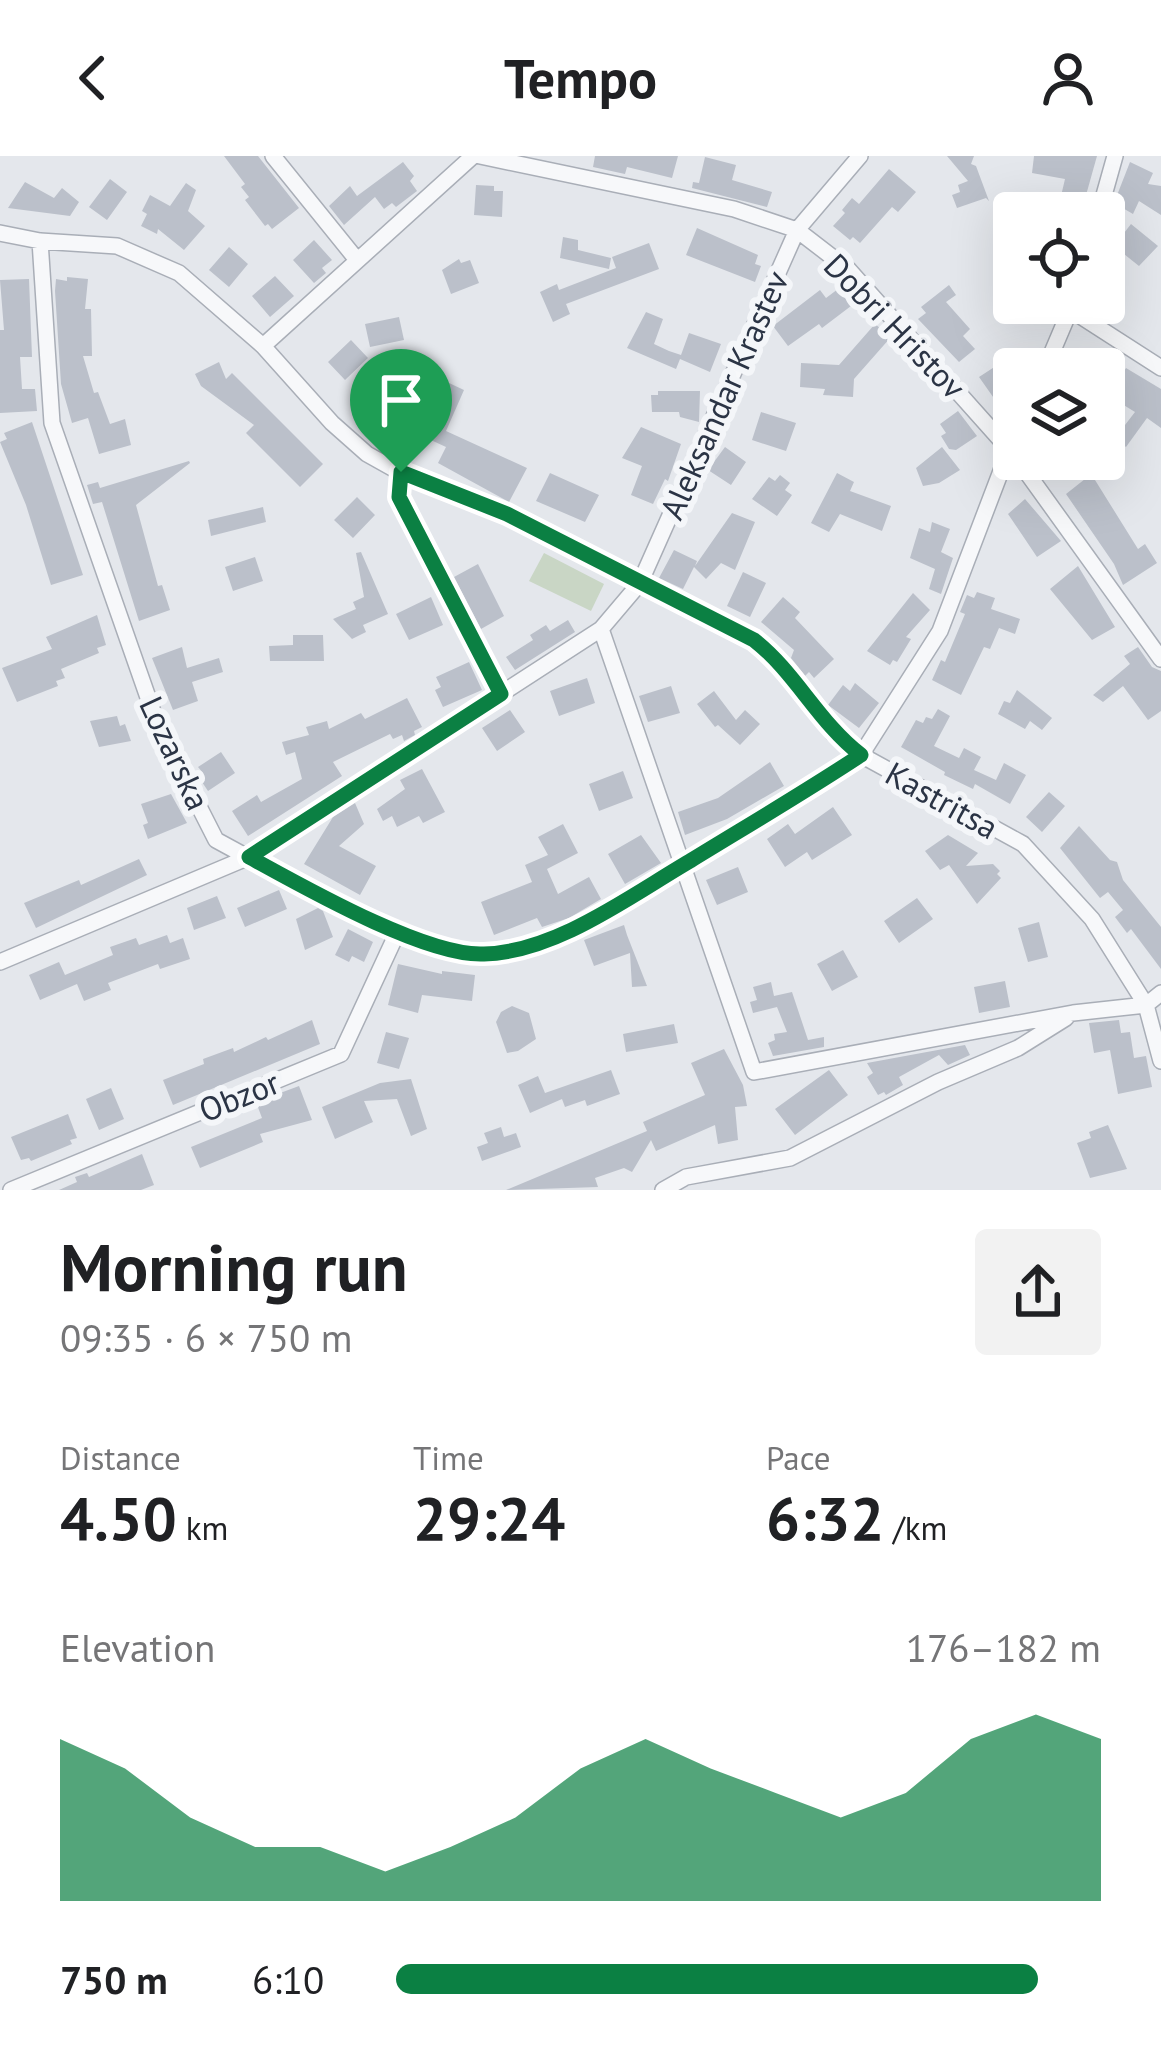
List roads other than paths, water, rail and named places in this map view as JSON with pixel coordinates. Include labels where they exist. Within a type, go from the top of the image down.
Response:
[{"type":"street","points":[[273,156],[357,260]]},
{"type":"street","points":[[262,346],[476,156]]},
{"type":"street","name":"Dobri Hristov","points":[[476,156],[734,209],[797,230],[849,270],[993,428]]},
{"type":"street","name":"Aleksandar Krastev","points":[[0,962],[249,857],[601,629],[640,583],[797,230],[860,156]]},
{"type":"street","points":[[1105,192],[1115,156]]},
{"type":"street","name":"Kastritsa","points":[[0,233],[40,242],[117,246],[179,273],[262,346],[332,424],[367,454],[507,514],[754,640],[775,656],[833,733],[861,755],[1023,844],[1092,920],[1146,1005],[1161,1061]]},
{"type":"street","name":"Lozarska","points":[[40,242],[52,424],[158,726],[216,840],[317,895],[398,931],[482,955],[512,950],[581,926],[861,755]]},
{"type":"street","points":[[1097,324],[1161,368]]},
{"type":"street","points":[[401,472],[399,497],[501,694]]},
{"type":"street","points":[[861,755],[940,631],[1001,480]]},
{"type":"street","name":"Dobri Hristov","points":[[1034,480],[1161,658]]},
{"type":"street","points":[[601,629],[754,1072],[1073,1013],[1146,1005],[1161,993]]},
{"type":"street","name":"Obzor","points":[[11,1190],[340,1054],[398,931]]},
{"type":"street","points":[[663,1190],[686,1177],[790,1158],[938,1082],[1018,1048],[1073,1013]]}]
